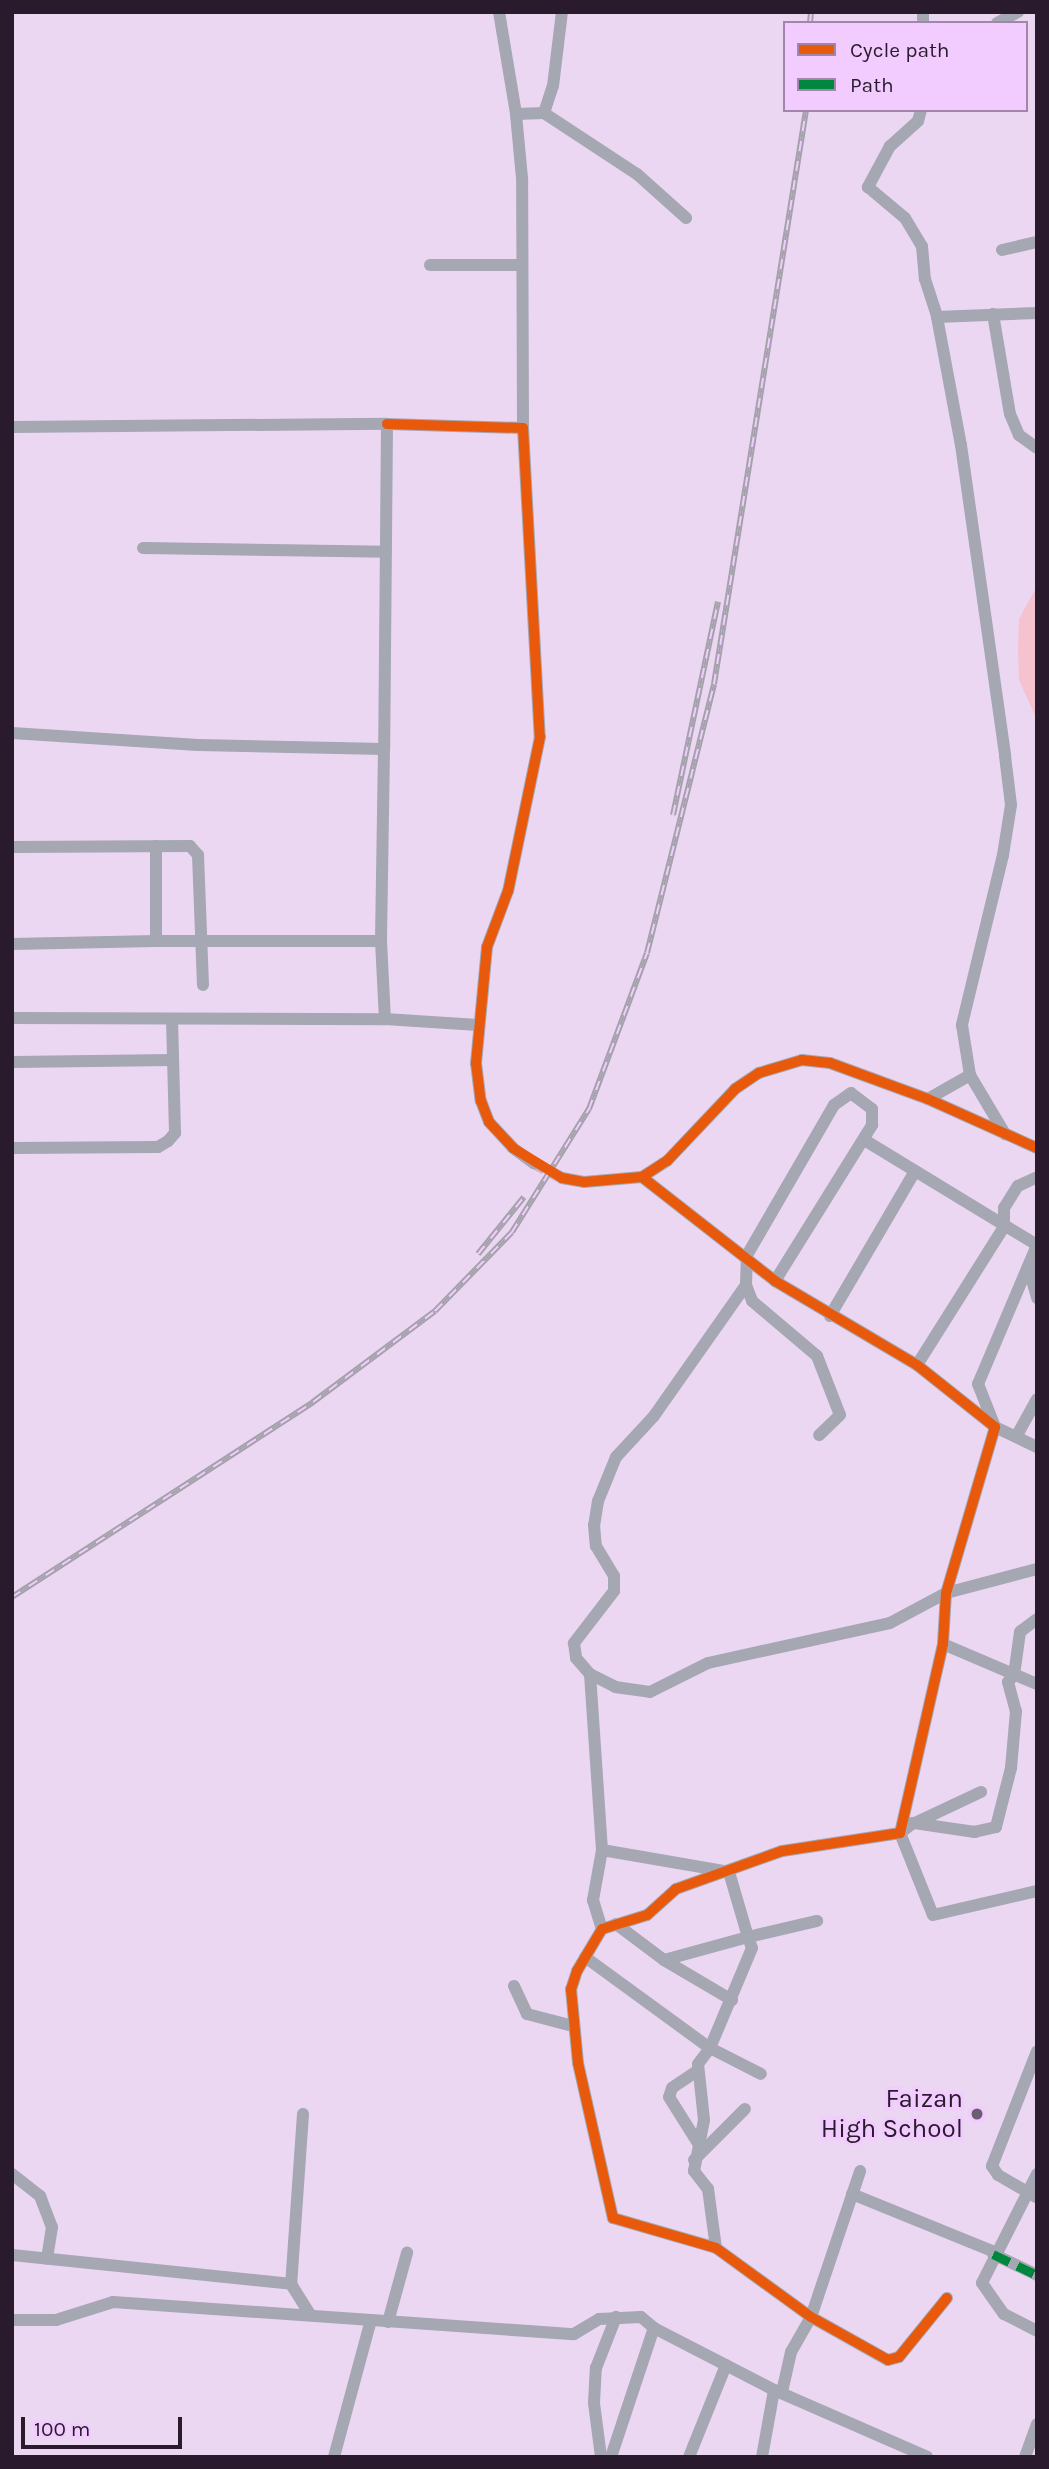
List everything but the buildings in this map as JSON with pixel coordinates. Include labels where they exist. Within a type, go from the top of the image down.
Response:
[{"type":"street","points":[[499,12],[516,114],[522,178],[523,428],[540,737],[508,891],[487,947],[476,1063],[485,1111],[513,1149],[534,1163]]},
{"type":"street","points":[[544,113],[553,86],[562,12]]},
{"type":"street","points":[[1001,21],[1018,12]]},
{"type":"street","points":[[516,114],[544,113],[637,174],[686,218]]},
{"type":"street","points":[[922,114],[890,146],[868,187],[905,218],[922,246],[925,279],[937,317],[961,445],[1011,805],[996,894],[962,1025],[970,1075],[1005,1134]]},
{"type":"street","points":[[1002,250],[1037,242]]},
{"type":"street","points":[[430,265],[521,265]]},
{"type":"street","points":[[937,317],[1037,313]]},
{"type":"street","points":[[993,314],[1010,414],[1019,435],[1037,448]]},
{"type":"street","points":[[12,427],[387,424],[523,428]]},
{"type":"street","points":[[385,1018],[381,941],[387,424]]},
{"type":"street","points":[[143,548],[386,552]]},
{"type":"street","points":[[12,733],[198,746],[384,749]]},
{"type":"street","points":[[156,846],[156,941]]},
{"type":"street","points":[[12,847],[190,846],[198,855],[203,985]]},
{"type":"street","points":[[12,944],[381,941]]},
{"type":"street","points":[[12,1018],[385,1018],[478,1025]]},
{"type":"street","points":[[12,1148],[158,1147],[175,1133],[172,1020]]},
{"type":"street","points":[[12,1062],[173,1059]]},
{"type":"street","points":[[562,1178],[584,1182],[642,1177],[667,1161],[735,1089],[776,1066],[802,1060],[830,1063],[928,1099],[1037,1148]]},
{"type":"street","points":[[928,1099],[970,1075]]},
{"type":"street","points":[[775,1281],[866,1141],[872,1125],[872,1109],[846,1093],[834,1105],[747,1255],[746,1285],[752,1301],[817,1356],[839,1415],[819,1435]]},
{"type":"street","points":[[866,1141],[1037,1245],[978,1384],[995,1427],[946,1593],[943,1644],[900,1833],[933,1915],[1037,1891]]},
{"type":"street","points":[[830,1315],[915,1171]]},
{"type":"street","points":[[642,1177],[747,1255],[775,1281],[917,1364],[995,1427],[1037,1447]]},
{"type":"street","points":[[917,1364],[1004,1227],[1004,1208],[1018,1186],[1037,1177]]},
{"type":"street","points":[[1037,1266],[1032,1280],[1037,1298]]},
{"type":"street","points":[[746,1285],[654,1416],[616,1457],[597,1501],[596,1546],[614,1576],[614,1591],[574,1643],[576,1658],[590,1674],[615,1687],[650,1692],[678,1681],[708,1663],[890,1623],[946,1593],[1037,1569]]},
{"type":"street","points":[[1016,1437],[1037,1399]]},
{"type":"street","points":[[915,1823],[975,1832],[996,1827],[1011,1768],[1016,1711],[1008,1682],[1014,1675],[1020,1632],[1037,1619]]},
{"type":"street","points":[[943,1644],[1037,1684]]},
{"type":"street","points":[[590,1674],[602,1850],[593,1900],[602,1929]]},
{"type":"street","points":[[947,2298],[899,2357],[888,2360],[811,2317],[716,2248],[613,2218],[573,2026],[571,1989],[585,1957],[602,1929],[646,1915],[676,1889],[782,1851],[900,1833],[915,1823],[981,1792]]},
{"type":"street","points":[[602,1850],[729,1872]]},
{"type":"street","points":[[716,2248],[708,2189],[694,2171],[704,2106],[697,2071],[699,2057],[710,2048],[752,1948],[729,1872]]},
{"type":"street","points":[[664,1960],[817,1921]]},
{"type":"street","points":[[616,1924],[664,1960],[732,2000]]},
{"type":"street","points":[[585,1957],[710,2048],[761,2074]]},
{"type":"street","points":[[514,1986],[527,2014],[573,2026]]},
{"type":"street","points":[[1033,2195],[998,2175],[992,2166],[1037,2051]]},
{"type":"street","points":[[697,2071],[672,2088],[669,2097],[698,2143]]},
{"type":"street","points":[[694,2160],[745,2109]]},
{"type":"street","points":[[303,2114],[291,2284],[310,2314]]},
{"type":"street","points":[[762,2457],[778,2391],[791,2353],[811,2317],[860,2171]]},
{"type":"street","points":[[1037,2174],[1033,2195],[1006,2241],[994,2253],[982,2283],[989,2297],[1004,2314],[1037,2331]]},
{"type":"street","points":[[12,2175],[40,2196],[52,2227],[47,2259]]},
{"type":"street","points":[[852,2194],[994,2253],[1037,2275]]},
{"type":"street","points":[[388,2322],[407,2253]]},
{"type":"street","points":[[12,2255],[291,2284]]},
{"type":"street","points":[[12,2320],[56,2320],[113,2302],[574,2334],[599,2319],[641,2317],[654,2328],[778,2391],[927,2457]]},
{"type":"street","points":[[601,2457],[594,2403],[596,2368],[616,2317]]},
{"type":"street","points":[[334,2457],[371,2320]]},
{"type":"street","points":[[611,2457],[654,2328]]},
{"type":"street","points":[[689,2457],[726,2365]]},
{"type":"street","points":[[1025,2457],[1037,2424]]},
{"type":"shaded area","points":[[1037,586],[1037,720],[1019,680],[1018,650],[1019,619]]},
{"type":"tunnel","points":[[534,1163],[562,1178]]},
{"type":"railway","points":[[810,21],[811,12]]},
{"type":"railway","points":[[12,1597],[313,1402],[435,1311],[512,1232],[589,1109],[647,953],[714,684],[806,112]]},
{"type":"railway","points":[[673,815],[718,602]]},
{"type":"railway","points":[[478,1254],[524,1197]]},
{"type":"marked path","points":[[993,2254],[1037,2275]]},
{"type":"cycle path","points":[[387,424],[523,428],[540,737],[508,891],[487,947],[476,1063],[481,1101],[489,1122],[513,1148],[562,1178],[584,1182],[642,1177],[667,1161],[735,1089],[759,1073],[802,1060],[830,1063],[928,1099],[1037,1148]]},
{"type":"cycle path","points":[[642,1177],[775,1281],[917,1365],[995,1427],[946,1593],[943,1644],[900,1833],[782,1851],[676,1889],[647,1915],[602,1929],[577,1971],[571,1989],[578,2063],[613,2218],[716,2248],[811,2317],[888,2360],[899,2357],[947,2298]]},
{"type":"place","name":"Faizan High School","points":[[977,2114]]}]
